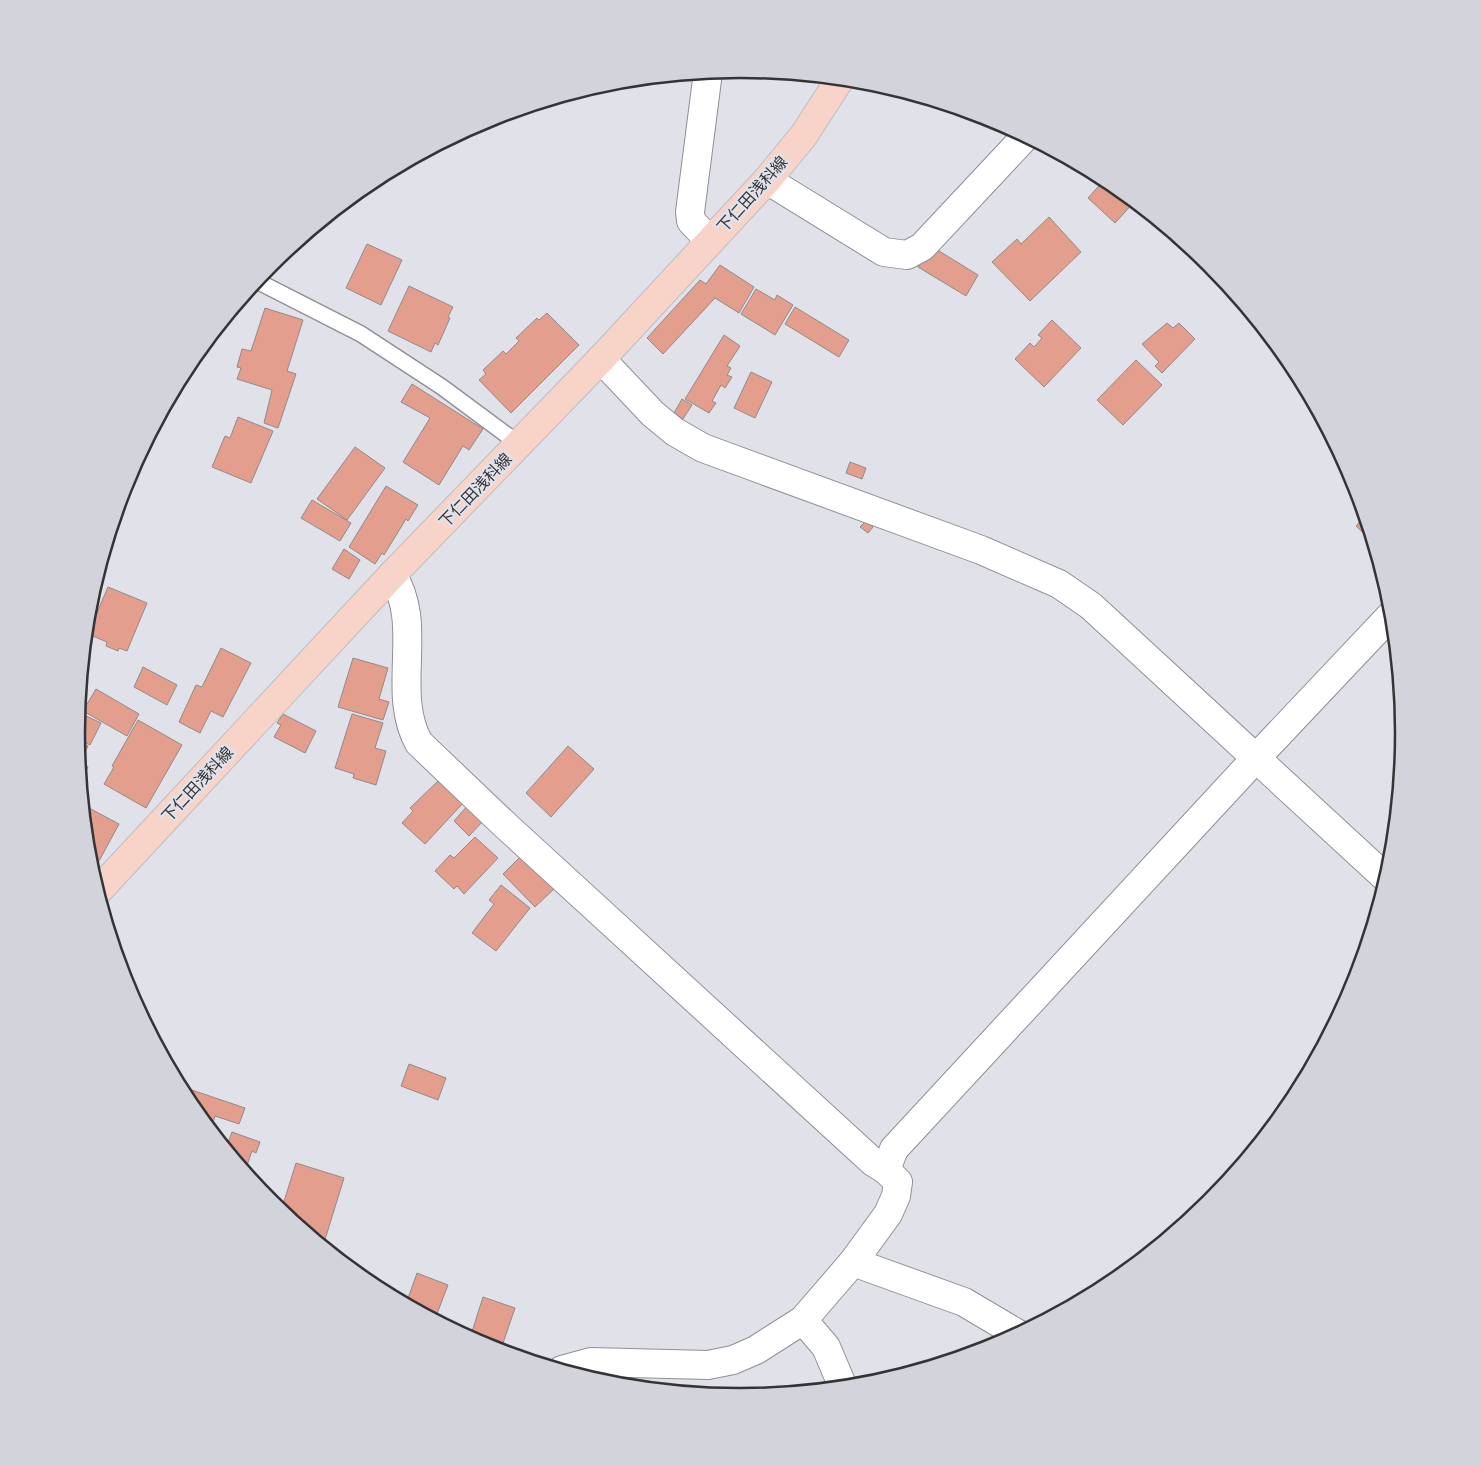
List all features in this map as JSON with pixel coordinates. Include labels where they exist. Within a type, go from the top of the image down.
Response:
[{"type":"main road","name":"下仁田浅科線","points":[[103,885],[392,575],[601,359],[767,180],[804,135],[836,85]]},
{"type":"street","points":[[707,79],[690,212],[691,221],[710,241]]},
{"type":"street","points":[[767,180],[884,252],[907,255],[922,248],[1021,141]]},
{"type":"street","points":[[601,359],[653,414],[675,432],[703,448],[981,550],[1059,584],[1091,606],[1380,873]]},
{"type":"street","points":[[392,575],[402,590],[406,609],[408,708],[412,731],[419,743],[504,824],[866,1155],[898,1182],[896,1196],[888,1214],[853,1262],[804,1320],[756,1350],[733,1360],[708,1365],[591,1362],[574,1367]]},
{"type":"street","points":[[886,1170],[894,1149],[1256,757],[1386,621]]},
{"type":"street","points":[[853,1262],[964,1302],[1011,1330]]},
{"type":"street","points":[[804,1320],[826,1347],[840,1381]]},
{"type":"lane","points":[[263,285],[361,334],[442,387],[519,444]]},
{"type":"building","points":[[1100,185],[1130,206],[1115,223],[1088,198]]},
{"type":"building","points":[[1049,217],[1081,252],[1030,301],[992,262],[1017,239],[1021,244]]},
{"type":"building","points":[[367,244],[402,260],[381,305],[346,288]]},
{"type":"building","points":[[931,246],[978,275],[966,296],[918,267]]},
{"type":"building","points":[[720,265],[754,287],[739,313],[715,298],[663,354],[647,338],[700,280],[706,284]]},
{"type":"building","points":[[409,286],[453,307],[438,345],[435,343],[431,352],[388,331]]},
{"type":"building","points":[[756,289],[775,300],[777,295],[793,305],[775,335],[741,314]]},
{"type":"building","points":[[795,307],[849,340],[839,357],[785,324]]},
{"type":"building","points":[[265,308],[303,320],[287,371],[296,374],[278,428],[264,423],[272,390],[237,379],[241,368],[237,367],[242,349],[251,351]]},
{"type":"building","points":[[547,313],[579,345],[511,413],[479,380],[486,374],[483,370],[503,351],[506,354],[519,341],[516,338],[537,318],[539,320]]},
{"type":"building","points":[[1052,320],[1081,348],[1044,387],[1015,359],[1030,343],[1034,347],[1042,338],[1038,335]]},
{"type":"building","points":[[1167,323],[1173,328],[1179,323],[1195,339],[1162,373],[1155,366],[1159,362],[1142,344]]},
{"type":"building","points":[[724,335],[740,346],[727,366],[731,368],[727,375],[732,377],[725,388],[721,385],[712,401],[716,403],[709,413],[685,399]]},
{"type":"building","points":[[1136,360],[1162,385],[1123,425],[1097,400]]},
{"type":"building","points":[[751,372],[772,382],[755,418],[734,408]]},
{"type":"building","points":[[412,384],[483,429],[469,450],[463,446],[439,485],[403,462],[430,418],[401,402]]},
{"type":"building","points":[[682,399],[692,405],[683,419],[674,413]]},
{"type":"building","points":[[238,417],[273,431],[251,483],[212,467],[225,436],[230,438]]},
{"type":"building","points":[[355,447],[385,468],[347,520],[317,499]]},
{"type":"building","points":[[850,462],[866,468],[862,479],[846,473]]},
{"type":"building","points":[[386,486],[418,505],[408,521],[406,519],[384,555],[382,553],[375,564],[349,547]]},
{"type":"building","points":[[312,500],[351,523],[340,541],[301,518]]},
{"type":"building","points":[[866,521],[873,527],[868,533],[860,527]]},
{"type":"building","points":[[1361,521],[1365,534],[1356,526]]},
{"type":"building","points":[[344,549],[360,560],[349,579],[332,569]]},
{"type":"building","points":[[108,587],[147,603],[127,651],[119,648],[118,651],[106,646],[107,642],[93,636],[96,614]]},
{"type":"building","points":[[221,648],[251,663],[223,717],[211,711],[200,733],[179,722],[196,685],[202,687]]},
{"type":"building","points":[[353,658],[388,668],[379,699],[389,702],[383,720],[338,707]]},
{"type":"building","points":[[143,667],[177,685],[167,705],[134,687]]},
{"type":"building","points":[[96,689],[139,714],[127,736],[85,712],[86,707]]},
{"type":"building","points":[[283,714],[316,731],[305,753],[274,737],[281,725],[277,723]]},
{"type":"building","points":[[352,714],[383,723],[375,748],[386,751],[376,785],[353,778],[354,774],[335,768]]},
{"type":"building","points":[[85,716],[101,723],[90,745],[85,742]]},
{"type":"building","points":[[138,720],[182,745],[146,808],[104,784]]},
{"type":"building","points":[[568,746],[594,769],[551,817],[526,793]]},
{"type":"building","points":[[440,779],[465,801],[425,844],[402,823],[413,811],[410,808]]},
{"type":"building","points":[[468,805],[484,820],[469,836],[454,821]]},
{"type":"building","points":[[90,808],[119,824],[98,860]]},
{"type":"building","points":[[475,837],[498,858],[464,894],[457,886],[454,889],[435,871],[450,855],[454,858]]},
{"type":"building","points":[[522,855],[555,888],[535,907],[503,874]]},
{"type":"building","points":[[501,885],[530,908],[496,951],[472,933],[494,904],[489,900]]},
{"type":"building","points":[[409,1064],[446,1078],[438,1100],[401,1086]]},
{"type":"building","points":[[190,1090],[245,1108],[239,1124],[215,1116],[213,1122]]},
{"type":"building","points":[[232,1132],[260,1142],[256,1153],[252,1151],[247,1164],[228,1142]]},
{"type":"building","points":[[296,1163],[344,1178],[325,1240],[283,1203]]},
{"type":"building","points":[[417,1273],[448,1285],[437,1314],[408,1298]]},
{"type":"building","points":[[483,1297],[515,1308],[503,1344],[472,1331]]}]
